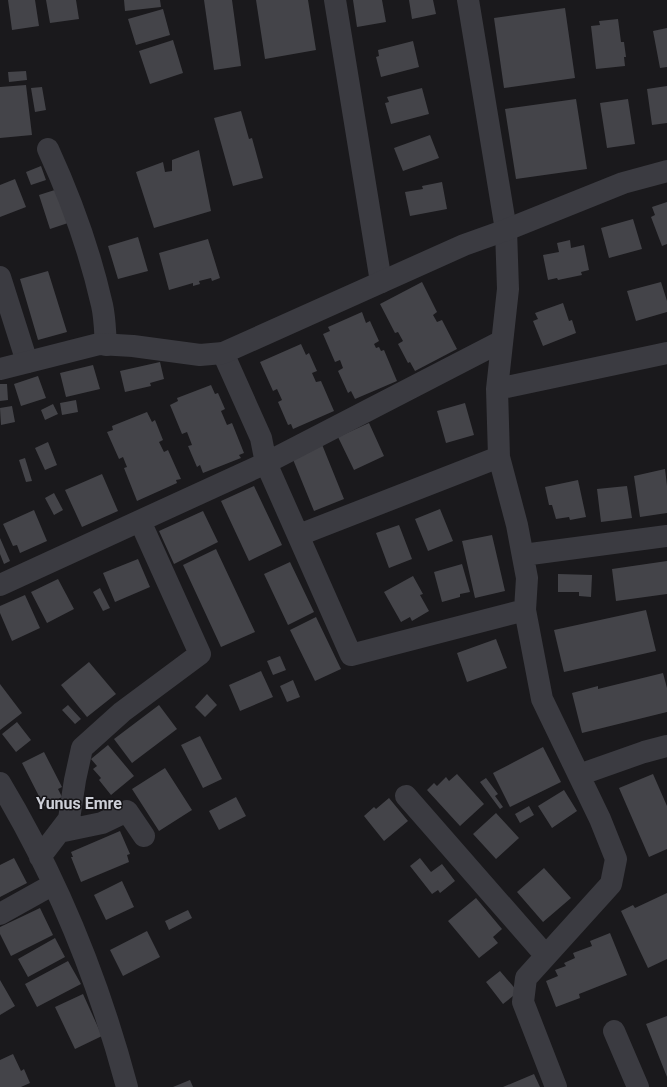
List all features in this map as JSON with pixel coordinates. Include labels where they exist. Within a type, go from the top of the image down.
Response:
[{"type":"street","points":[[334,0],[381,282]]},
{"type":"street","points":[[468,0],[506,230],[508,290],[496,388],[499,457],[517,525],[527,578],[525,610],[542,699],[579,775],[616,859],[611,884],[526,978],[523,1002],[556,1087]]},
{"type":"street","points":[[48,150],[66,187],[88,255],[102,306],[106,345]]},
{"type":"street","points":[[0,368],[99,344],[200,354],[223,353],[464,245],[506,230],[623,183],[667,171]]},
{"type":"street","points":[[0,277],[27,362]]},
{"type":"street","points":[[0,585],[266,462],[502,341]]},
{"type":"street","points":[[223,353],[261,438],[266,462],[351,655],[525,610]]},
{"type":"street","points":[[496,388],[667,353]]},
{"type":"street","points":[[299,535],[499,457]]},
{"type":"street","points":[[40,858],[69,819],[82,748],[122,712],[200,654],[140,521]]},
{"type":"street","points":[[523,555],[667,536]]},
{"type":"street","points":[[579,775],[644,752],[667,746]]},
{"type":"street","points":[[0,783],[24,823],[80,944],[103,1006],[127,1087]]},
{"type":"street","points":[[406,796],[546,956]]},
{"type":"street","points":[[59,832],[102,823],[128,811],[144,836]]},
{"type":"street","points":[[0,914],[52,885]]},
{"type":"street","points":[[614,1031],[638,1087]]},
{"type":"building","points":[[8,0],[35,0],[39,26],[12,30]]},
{"type":"building","points":[[46,0],[76,0],[79,19],[50,23]]},
{"type":"building","points":[[124,0],[160,0],[161,7],[125,11]]},
{"type":"building","points":[[204,0],[232,0],[241,66],[214,70]]},
{"type":"building","points":[[256,0],[308,0],[316,50],[265,59]]},
{"type":"building","points":[[353,0],[382,0],[386,22],[357,27]]},
{"type":"building","points":[[409,0],[433,0],[436,14],[412,19]]},
{"type":"building","points":[[565,8],[575,78],[504,88],[494,18]]},
{"type":"building","points":[[163,9],[170,35],[136,45],[128,19]]},
{"type":"building","points":[[618,19],[621,42],[624,42],[626,57],[624,57],[625,66],[596,69],[591,26],[600,25],[599,21]]},
{"type":"building","points":[[667,28],[667,67],[660,68],[653,31]]},
{"type":"building","points":[[173,40],[183,73],[150,84],[139,51]]},
{"type":"building","points":[[413,41],[419,67],[381,77],[376,57],[379,56],[378,50]]},
{"type":"building","points":[[26,71],[27,80],[9,82],[8,72]]},
{"type":"building","points":[[26,85],[32,135],[0,138],[0,87]]},
{"type":"building","points":[[667,86],[667,123],[652,125],[647,89]]},
{"type":"building","points":[[42,87],[46,110],[35,112],[31,88]]},
{"type":"building","points":[[422,88],[429,114],[391,124],[385,103],[389,102],[387,97]]},
{"type":"building","points":[[576,99],[587,169],[516,179],[505,109]]},
{"type":"building","points":[[628,99],[635,144],[607,148],[600,103]]},
{"type":"building","points":[[241,111],[249,139],[252,138],[263,178],[233,186],[214,118]]},
{"type":"building","points":[[430,135],[439,158],[403,171],[394,148]]},
{"type":"building","points":[[199,150],[211,211],[154,228],[136,172],[163,162],[165,172],[172,171],[172,160]]},
{"type":"building","points":[[41,166],[46,180],[31,185],[26,172]]},
{"type":"building","points":[[15,179],[26,207],[0,217],[0,185]]},
{"type":"building","points":[[442,182],[447,209],[410,216],[405,192],[423,189],[422,186]]},
{"type":"building","points":[[61,188],[71,222],[50,229],[39,195]]},
{"type":"building","points":[[667,202],[667,244],[662,246],[651,217],[655,215],[652,207]]},
{"type":"building","points":[[633,219],[642,249],[609,258],[601,228]]},
{"type":"building","points":[[138,237],[148,271],[118,279],[108,246]]},
{"type":"building","points":[[208,239],[220,278],[212,281],[211,278],[199,281],[200,284],[193,286],[193,283],[169,290],[159,253]]},
{"type":"building","points":[[570,240],[571,248],[584,245],[589,270],[581,272],[582,275],[558,280],[557,278],[548,280],[543,255],[559,252],[557,243]]},
{"type":"building","points":[[48,271],[67,332],[38,340],[20,279]]},
{"type":"building","points":[[422,282],[437,312],[433,315],[437,322],[442,320],[457,349],[415,371],[410,362],[408,363],[398,344],[403,341],[398,332],[395,333],[380,304]]},
{"type":"building","points":[[661,282],[667,301],[667,312],[636,321],[627,291]]},
{"type":"building","points":[[563,303],[569,321],[572,320],[576,333],[543,346],[533,321],[538,319],[535,313]]},
{"type":"building","points":[[362,312],[366,323],[370,321],[379,341],[374,344],[376,348],[379,347],[381,351],[384,350],[397,381],[355,399],[351,391],[348,393],[338,371],[343,368],[340,360],[335,362],[323,334],[330,331],[328,327]]},
{"type":"building","points":[[301,344],[306,355],[309,353],[317,371],[312,373],[316,382],[321,381],[334,411],[293,429],[291,424],[288,425],[278,402],[282,400],[277,389],[273,391],[260,362]]},
{"type":"building","points":[[160,362],[164,379],[150,383],[151,386],[125,392],[120,371]]},
{"type":"building","points":[[93,365],[100,389],[66,397],[60,373]]},
{"type":"building","points":[[38,376],[46,398],[21,406],[14,384]]},
{"type":"building","points":[[0,384],[7,384],[8,400],[0,401]]},
{"type":"building","points":[[211,385],[215,394],[218,393],[225,409],[221,411],[227,425],[232,423],[244,453],[239,455],[241,458],[203,473],[200,465],[197,467],[188,446],[192,445],[187,432],[182,434],[170,405],[178,401],[177,398]]},
{"type":"building","points":[[76,400],[78,412],[62,415],[60,403]]},
{"type":"building","points":[[465,403],[474,435],[446,443],[437,411]]},
{"type":"building","points":[[53,404],[58,414],[45,420],[41,410]]},
{"type":"building","points":[[12,406],[15,422],[1,425],[0,408]]},
{"type":"building","points":[[147,412],[152,422],[155,420],[163,440],[159,442],[164,452],[168,450],[181,479],[176,480],[177,483],[137,501],[124,468],[127,467],[123,457],[119,459],[107,432],[113,430],[112,426]]},
{"type":"building","points":[[369,423],[384,456],[354,470],[338,437]]},
{"type":"building","points":[[48,442],[57,465],[45,470],[35,448]]},
{"type":"building","points":[[321,442],[344,499],[314,511],[292,457]]},
{"type":"building","points":[[25,458],[32,481],[26,482],[19,460]]},
{"type":"building","points":[[665,469],[667,486],[667,513],[640,517],[634,476]]},
{"type":"building","points":[[102,474],[118,511],[82,527],[65,490]]},
{"type":"building","points":[[578,480],[586,517],[570,520],[569,517],[556,519],[552,505],[549,505],[545,487]]},
{"type":"building","points":[[254,486],[282,545],[249,561],[221,501]]},
{"type":"building","points":[[627,486],[632,518],[601,522],[597,489]]},
{"type":"building","points":[[54,493],[63,510],[54,515],[45,498]]},
{"type":"building","points":[[440,509],[453,541],[428,551],[415,519]]},
{"type":"building","points":[[34,510],[47,541],[20,553],[17,545],[13,546],[3,524]]},
{"type":"building","points":[[203,511],[218,542],[174,564],[159,531]]},
{"type":"building","points":[[399,525],[412,559],[389,568],[376,533]]},
{"type":"building","points":[[492,535],[505,591],[475,598],[462,541]]},
{"type":"building","points":[[0,538],[10,561],[4,564],[0,554]]},
{"type":"building","points":[[216,549],[255,632],[221,647],[183,565]]},
{"type":"building","points":[[138,559],[150,587],[115,602],[103,573]]},
{"type":"building","points":[[667,561],[667,594],[616,601],[612,569]]},
{"type":"building","points":[[290,562],[314,612],[288,625],[264,574]]},
{"type":"building","points":[[462,564],[470,592],[460,594],[460,597],[442,602],[434,572]]},
{"type":"building","points":[[558,574],[592,575],[591,597],[579,596],[579,592],[558,592]]},
{"type":"building","points":[[413,576],[423,594],[420,595],[429,611],[412,621],[410,617],[401,622],[384,592]]},
{"type":"building","points":[[58,579],[74,609],[47,623],[31,592]]},
{"type":"building","points":[[100,588],[110,608],[103,611],[93,592]]},
{"type":"building","points":[[25,595],[40,628],[12,641],[0,613],[0,606]]},
{"type":"building","points":[[646,610],[656,651],[564,672],[554,630]]},
{"type":"building","points":[[316,617],[341,669],[315,681],[290,630]]},
{"type":"building","points":[[496,639],[507,668],[467,682],[457,653]]},
{"type":"building","points":[[280,656],[286,670],[273,675],[267,661]]},
{"type":"building","points":[[89,662],[116,694],[87,717],[61,685]]},
{"type":"building","points":[[261,671],[273,697],[240,711],[229,685]]},
{"type":"building","points":[[663,673],[667,688],[667,712],[582,733],[572,693],[598,686],[598,689]]},
{"type":"building","points":[[293,680],[300,697],[287,702],[280,686]]},
{"type":"building","points":[[0,684],[22,713],[0,730]]},
{"type":"building","points":[[207,694],[217,705],[205,717],[195,707]]},
{"type":"building","points":[[68,705],[81,719],[75,724],[62,710]]},
{"type":"building","points":[[159,705],[177,729],[132,763],[114,739]]},
{"type":"building","points":[[17,722],[31,740],[16,752],[2,734]]},
{"type":"building","points":[[200,736],[222,779],[203,788],[181,745]]},
{"type":"building","points":[[108,745],[134,776],[111,795],[99,780],[101,778],[93,769],[97,766],[91,759]]},
{"type":"building","points":[[543,747],[561,782],[510,807],[493,773]]},
{"type":"building","points":[[44,752],[62,787],[58,789],[62,797],[44,806],[22,763]]},
{"type":"building","points":[[165,768],[192,810],[159,831],[132,789]]},
{"type":"building","points":[[457,774],[484,804],[460,826],[427,790],[434,783],[437,786],[446,777],[449,781]]},
{"type":"building","points":[[653,774],[667,806],[667,849],[649,857],[619,788]]},
{"type":"building","points":[[486,778],[498,794],[495,796],[503,807],[500,809],[480,782]]},
{"type":"building","points":[[564,790],[577,811],[552,828],[538,806]]},
{"type":"building","points":[[236,797],[246,816],[219,830],[209,811]]},
{"type":"building","points":[[389,798],[408,821],[384,841],[364,816],[374,807],[376,809]]},
{"type":"building","points":[[529,806],[534,815],[520,823],[515,814]]},
{"type":"building","points":[[496,813],[519,838],[496,859],[473,834]]},
{"type":"building","points":[[120,831],[130,854],[127,855],[129,862],[81,882],[71,857],[73,857],[71,852]]},
{"type":"building","points":[[14,858],[27,883],[0,897],[0,865]]},
{"type":"building","points":[[420,858],[431,872],[442,864],[455,881],[440,893],[438,890],[432,894],[410,866]]},
{"type":"building","points":[[544,868],[571,898],[543,922],[517,892]]},
{"type":"building","points":[[122,881],[134,907],[106,920],[94,895]]},
{"type":"building","points":[[667,893],[667,959],[648,968],[621,911],[633,905],[635,908]]},
{"type":"building","points":[[476,898],[502,929],[493,937],[498,943],[479,958],[448,921]]},
{"type":"building","points":[[40,908],[53,935],[11,956],[0,934],[0,927]]},
{"type":"building","points":[[188,910],[192,918],[169,930],[165,921]]},
{"type":"building","points":[[147,931],[160,957],[123,976],[110,950]]},
{"type":"building","points":[[610,933],[627,975],[579,994],[580,998],[556,1007],[546,981],[558,976],[555,970],[566,966],[564,963],[575,958],[573,953],[592,946],[590,941]]},
{"type":"building","points":[[55,938],[65,957],[28,977],[18,959]]},
{"type":"building","points":[[68,961],[81,984],[37,1007],[25,984]]},
{"type":"building","points":[[500,971],[518,992],[503,1004],[486,982]]},
{"type":"building","points":[[0,980],[15,1006],[0,1015]]},
{"type":"building","points":[[83,994],[102,1036],[75,1049],[55,1007]]},
{"type":"building","points":[[667,1016],[667,1077],[646,1024]]},
{"type":"building","points":[[13,1054],[21,1071],[24,1069],[30,1083],[21,1087],[0,1087],[0,1060]]},
{"type":"building","points":[[534,1074],[540,1087],[503,1087]]},
{"type":"building","points":[[190,1080],[193,1087],[173,1087]]},
{"type":"district","name":"Yunus Emre","points":[[79,803]]}]
